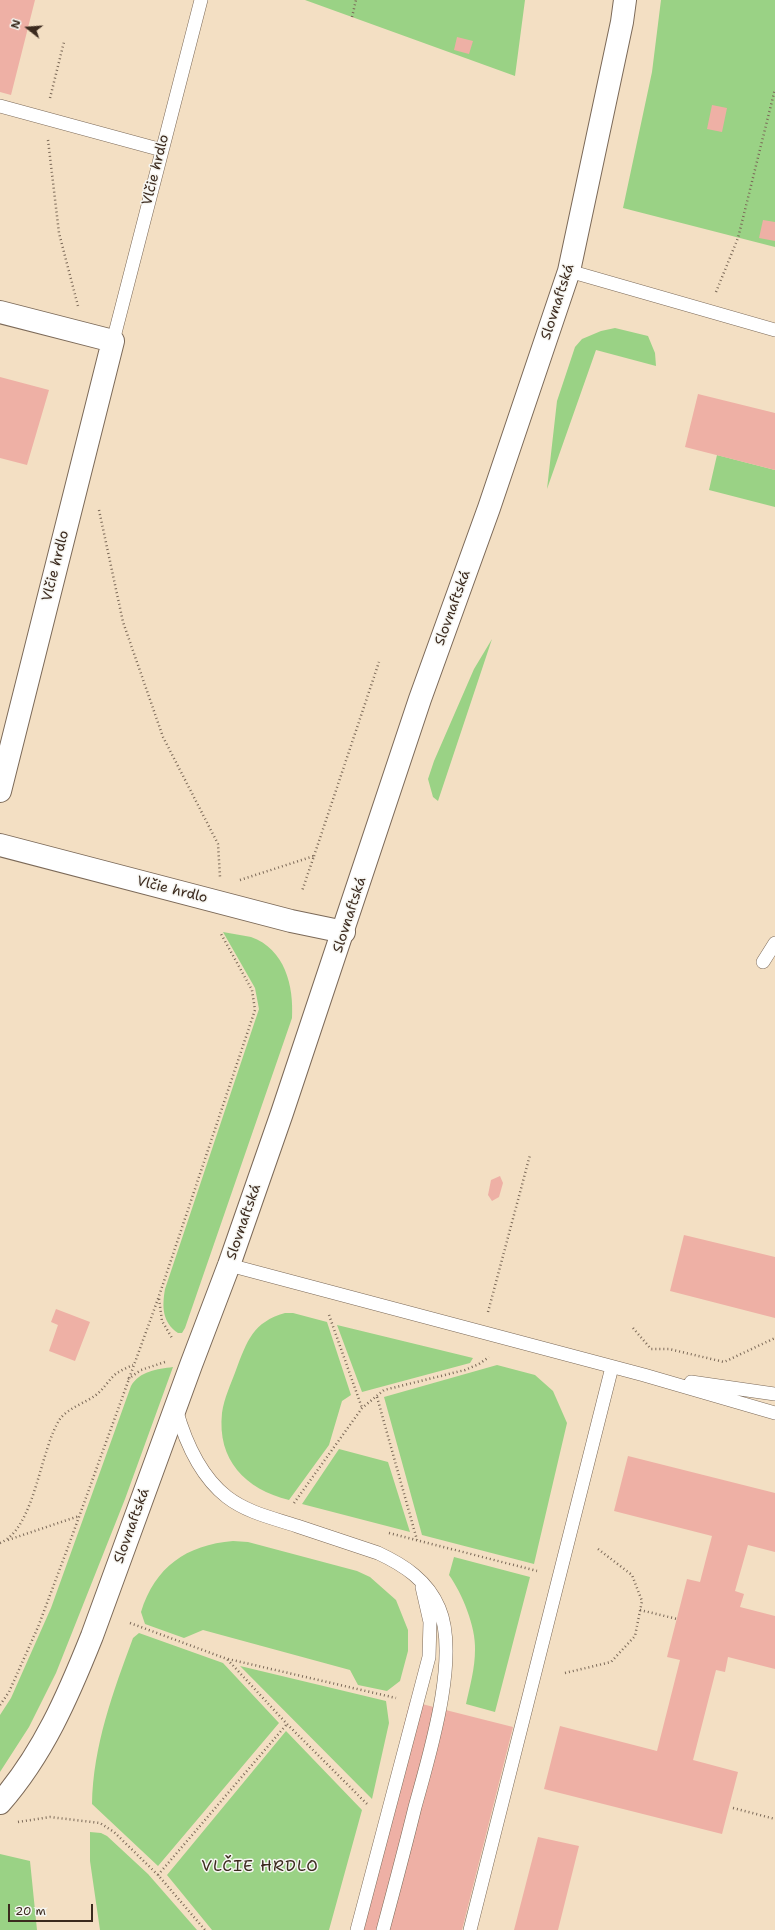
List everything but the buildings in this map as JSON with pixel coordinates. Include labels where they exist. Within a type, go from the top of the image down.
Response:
[{"type":"main road","name":"Slovnaftská","points":[[0,1803],[27,1769],[55,1721],[75,1680],[229,1265],[344,932],[420,699],[489,508],[569,271],[625,0]]},
{"type":"main road","points":[[0,312],[113,340]]},
{"type":"main road","name":"Vlčie hrdlo","points":[[0,791],[113,340]]},
{"type":"main road","name":"Vlčie hrdlo","points":[[0,845],[292,921],[344,932]]},
{"type":"lane","name":"Vlčie hrdlo","points":[[113,340],[201,0]]},
{"type":"lane","points":[[0,106],[162,150]]},
{"type":"lane","points":[[569,271],[775,330]]},
{"type":"lane","points":[[763,962],[775,943]]},
{"type":"lane","points":[[229,1265],[644,1375],[775,1413]]},
{"type":"lane","points":[[470,1930],[612,1367]]},
{"type":"lane","points":[[644,1375],[775,1394]]},
{"type":"lane","points":[[176,1407],[183,1432],[192,1451],[212,1482],[226,1497],[249,1511],[378,1553],[398,1562],[419,1578],[439,1608],[445,1626],[447,1642],[446,1664],[442,1691],[429,1753],[383,1930]]},
{"type":"lane","points":[[358,1930],[429,1657],[430,1622],[419,1578]]},
{"type":"path","points":[[352,17],[356,0]]},
{"type":"path","points":[[64,42],[45,118],[59,233],[86,334]]},
{"type":"path","points":[[709,312],[738,238],[775,89]]},
{"type":"path","points":[[98,506],[123,622],[163,736],[218,844],[220,880]]},
{"type":"path","points":[[302,891],[379,662]]},
{"type":"path","points":[[235,882],[314,856]]},
{"type":"path","points":[[0,1705],[9,1692],[38,1627],[79,1516],[159,1296],[255,1010],[252,990],[220,932]]},
{"type":"path","points":[[488,1313],[530,1155]]},
{"type":"path","points":[[159,1296],[162,1321],[171,1334]]},
{"type":"path","points":[[329,1315],[362,1408]]},
{"type":"path","points":[[633,1328],[651,1349],[669,1349],[724,1362],[775,1338]]},
{"type":"path","points":[[290,1508],[362,1408],[384,1390],[465,1370],[479,1364],[489,1357]]},
{"type":"path","points":[[128,1380],[141,1370],[171,1361]]},
{"type":"path","points":[[8,1540],[21,1521],[39,1480],[49,1438],[61,1417],[96,1395],[117,1373],[134,1364]]},
{"type":"path","points":[[377,1397],[417,1540]]},
{"type":"path","points":[[0,1543],[79,1516]]},
{"type":"path","points":[[387,1532],[537,1571]]},
{"type":"path","points":[[565,1673],[611,1662],[635,1636],[642,1601],[632,1575],[598,1549]]},
{"type":"path","points":[[640,1610],[676,1619]]},
{"type":"path","points":[[130,1623],[227,1659],[402,1700]]},
{"type":"path","points":[[227,1659],[287,1724],[373,1810]]},
{"type":"path","points":[[158,1875],[287,1724]]},
{"type":"path","points":[[0,1803],[17,1822],[50,1817],[100,1823],[114,1832],[158,1875],[205,1930]]},
{"type":"path","points":[[733,1808],[775,1819]]},
{"type":"green space","points":[[305,0],[525,0],[515,76]]},
{"type":"green space","points":[[661,0],[775,0],[775,247],[623,208],[652,72]]},
{"type":"green space","points":[[615,328],[648,336],[655,353],[656,366],[596,350],[547,489],[557,401],[575,347],[582,339],[601,331]]},
{"type":"green space","points":[[717,455],[775,470],[775,507],[709,490]]},
{"type":"green space","points":[[492,639],[438,801],[433,797],[428,779],[434,761],[474,669]]},
{"type":"green space","points":[[223,932],[251,937],[263,943],[272,950],[279,959],[289,981],[292,1018],[185,1328],[182,1333],[178,1333],[169,1324],[164,1314],[165,1289],[259,1009],[255,988]]},
{"type":"green space","points":[[285,1313],[293,1313],[327,1322],[351,1395],[342,1401],[329,1445],[289,1500],[273,1495],[259,1488],[247,1480],[237,1470],[229,1458],[224,1445],[222,1430],[222,1413],[224,1402],[248,1342],[258,1327],[274,1317]]},
{"type":"green space","points":[[337,1325],[473,1358],[470,1363],[362,1392]]},
{"type":"green space","points":[[497,1365],[535,1375],[553,1391],[567,1423],[534,1564],[422,1535],[384,1397]]},
{"type":"green space","points":[[173,1367],[125,1499],[56,1673],[29,1727],[0,1772],[0,1715],[11,1698],[51,1608],[131,1386],[144,1374],[155,1370]]},
{"type":"green space","points":[[339,1449],[388,1462],[410,1532],[302,1504]]},
{"type":"green space","points":[[233,1541],[248,1542],[357,1571],[370,1577],[396,1600],[408,1630],[408,1651],[400,1681],[387,1691],[358,1685],[350,1670],[203,1630],[184,1638],[145,1624],[141,1612],[147,1596],[155,1582],[164,1571],[187,1553],[216,1543]]},
{"type":"green space","points":[[454,1557],[530,1577],[495,1712],[466,1704],[474,1664],[475,1641],[471,1621],[459,1591],[449,1575]]},
{"type":"green space","points":[[139,1633],[223,1663],[279,1723],[158,1866],[92,1804],[96,1761],[105,1720],[133,1638]]},
{"type":"green space","points":[[240,1666],[386,1701],[389,1723],[372,1799]]},
{"type":"green space","points":[[286,1731],[362,1810],[329,1930],[212,1930],[167,1875]]},
{"type":"green space","points":[[90,1832],[101,1833],[107,1836],[148,1874],[197,1930],[100,1930],[90,1861]]},
{"type":"green space","points":[[0,1854],[30,1861],[37,1930],[0,1930]]},
{"type":"district","name":"VLČIE HRDLO","points":[[260,1867]]}]
